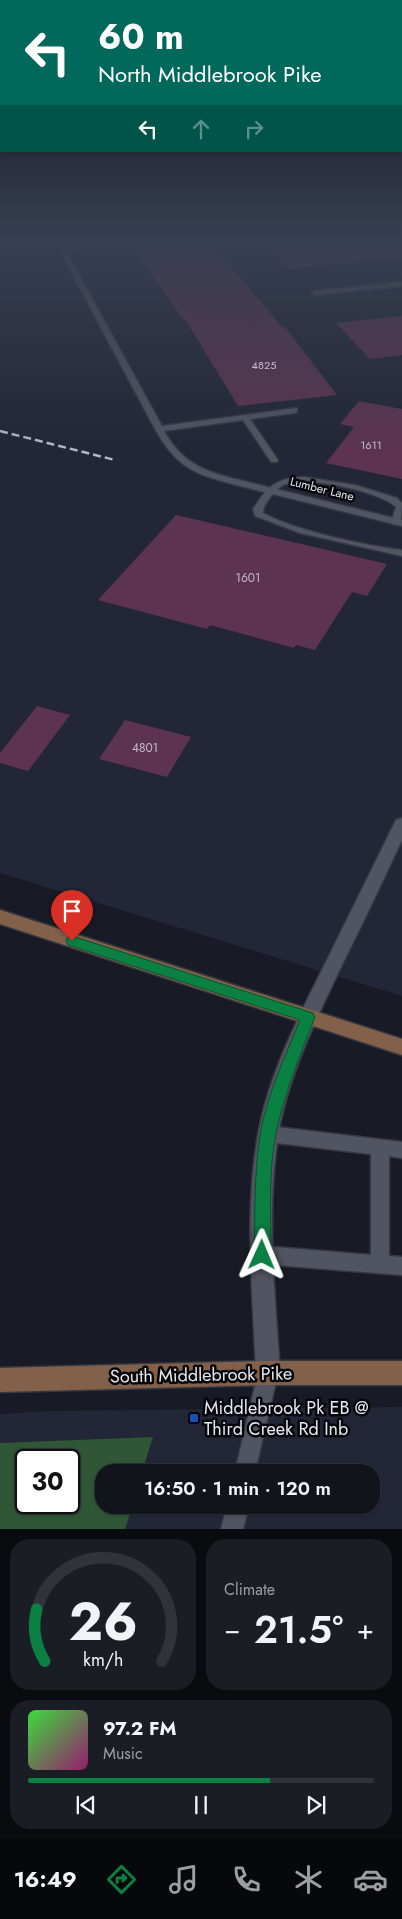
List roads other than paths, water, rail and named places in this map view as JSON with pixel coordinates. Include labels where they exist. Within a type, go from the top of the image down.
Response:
[{"type":"main road","points":[[0,918],[402,1047]]},
{"type":"main road","name":"South Middlebrook Pike","points":[[0,1380],[268,1373],[402,1373]]},
{"type":"street","name":"Lumber Lane","points":[[236,482],[399,522]]},
{"type":"street","points":[[268,1373],[262,1255],[263,1175],[268,1134],[281,1085],[308,1017],[402,824]]},
{"type":"lane","points":[[93,308],[165,442],[184,464],[211,476],[236,482]]},
{"type":"lane","points":[[158,428],[294,410]]},
{"type":"lane","points":[[245,417],[274,460]]},
{"type":"lane","points":[[399,522],[401,504],[388,496],[315,481],[281,483],[258,509],[258,514],[262,518],[294,528],[402,553]]},
{"type":"lane","points":[[268,1134],[402,1150]]},
{"type":"lane","points":[[380,1148],[386,1199],[380,1264]]},
{"type":"lane","points":[[262,1255],[402,1266]]},
{"type":"lane","points":[[247,1464],[268,1373]]},
{"type":"lane","points":[[232,1529],[236,1514]]},
{"type":"railway","points":[[0,431],[115,460]]},
{"type":"place","name":"Middlebrook Pk EB @ Third Creek Rd Inb","points":[[194,1418]]}]
